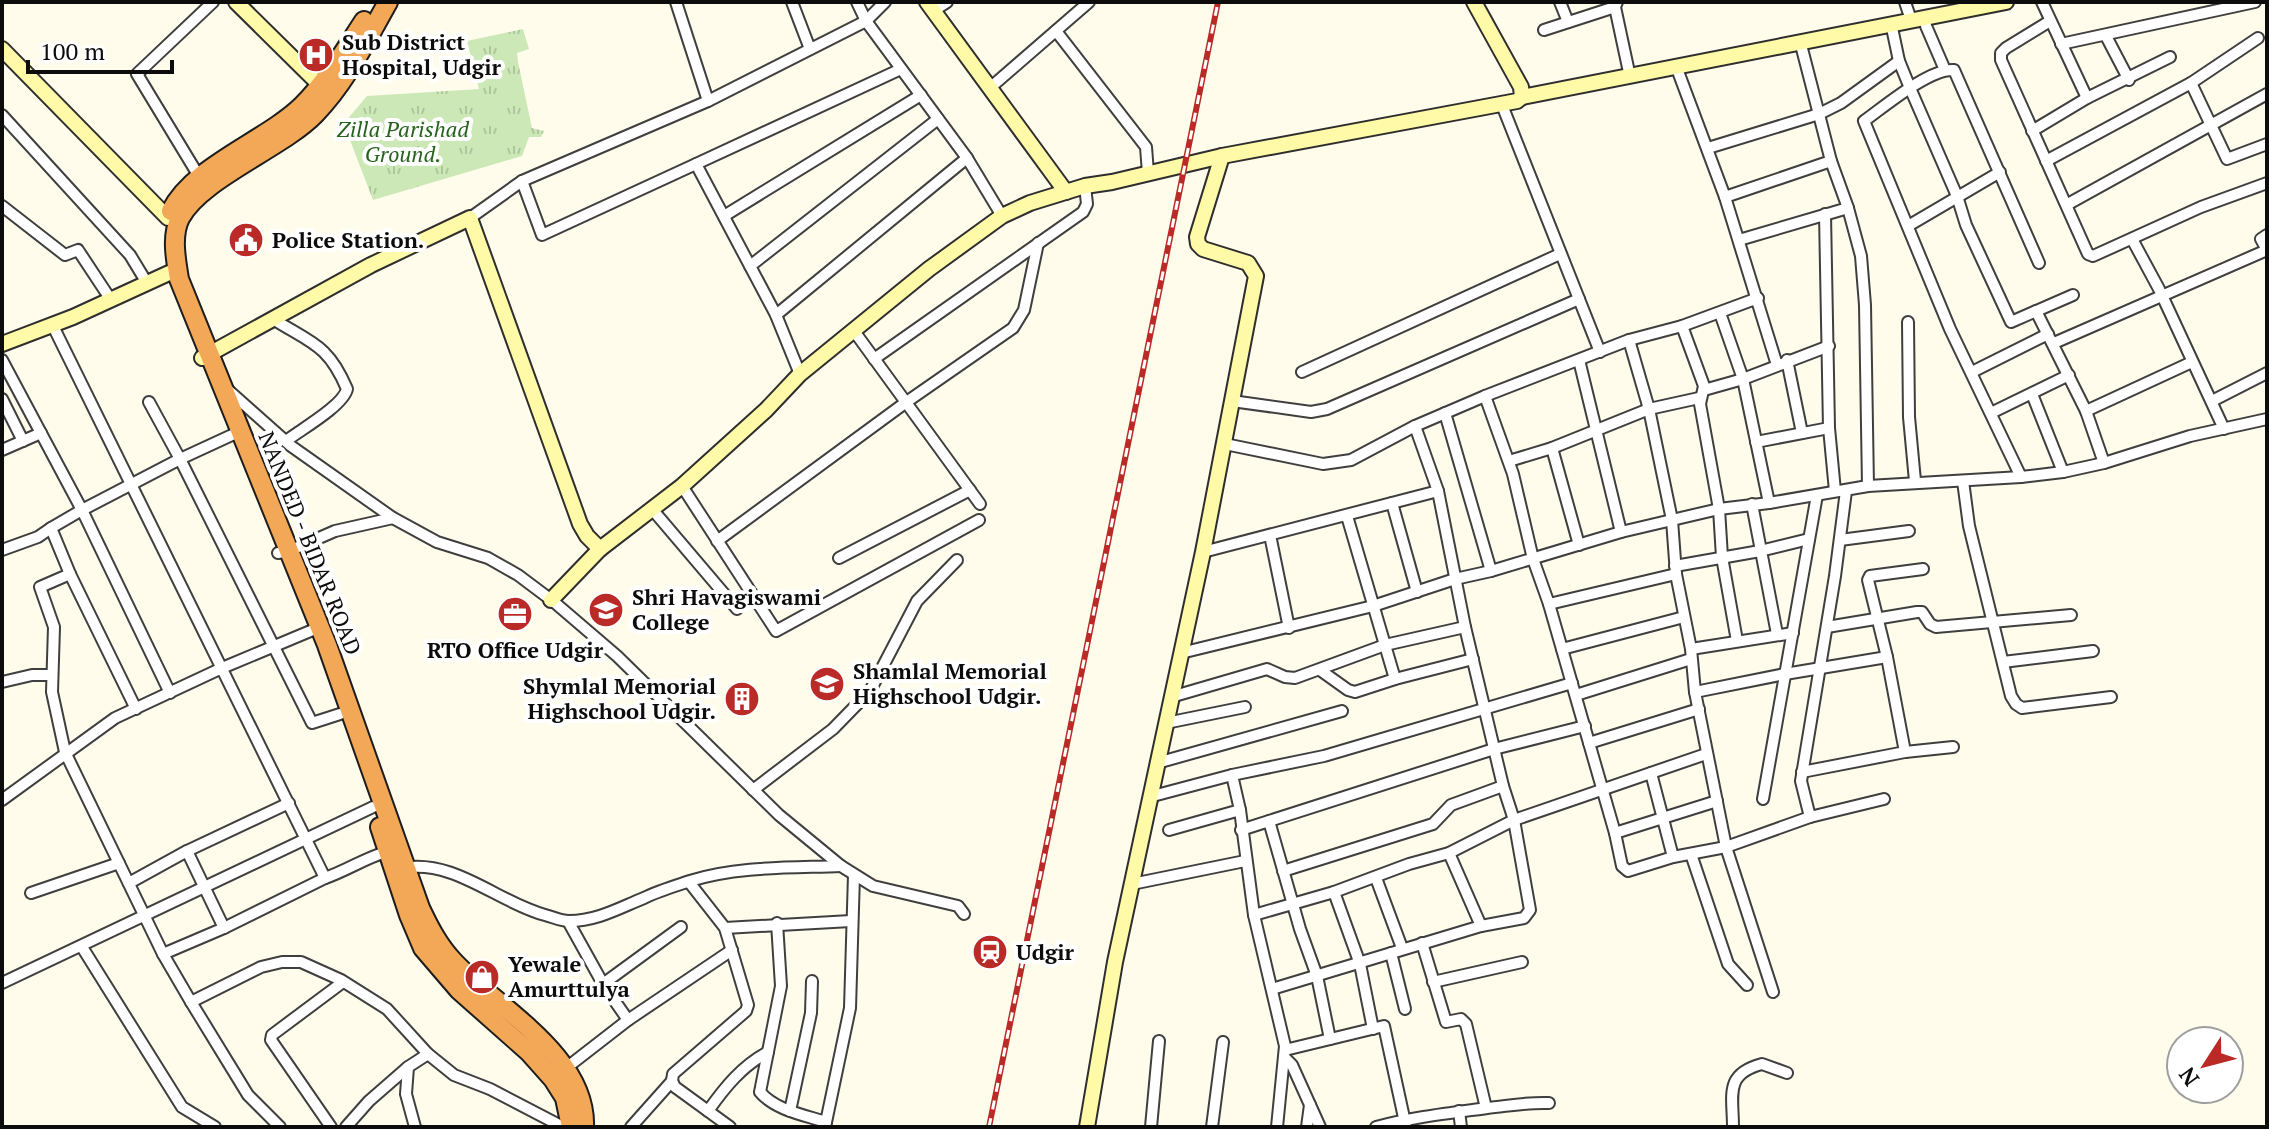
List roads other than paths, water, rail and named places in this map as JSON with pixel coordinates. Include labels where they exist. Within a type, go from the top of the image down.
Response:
[{"type":"highway","points":[[168,218],[175,204],[200,178],[300,108],[320,85],[377,2]]},
{"type":"highway","name":"NANDED - BIDAR ROAD","points":[[284,552],[232,435],[205,357],[179,279],[175,235],[180,219],[190,205],[314,116],[345,76],[388,2]]},
{"type":"highway","name":"NANDED - BIDAR ROAD","points":[[168,218],[164,238],[169,273],[205,357],[221,384],[315,629],[400,868],[414,930],[435,964],[459,990],[529,1052],[559,1074],[581,1100],[584,1127]]},
{"type":"highway","name":"NANDED - BIDAR ROAD","points":[[315,629],[386,852],[400,868]]},
{"type":"highway","name":"NANDED - BIDAR ROAD","points":[[559,1074],[571,1127]]},
{"type":"street","points":[[200,178],[137,74],[213,2]]},
{"type":"street","points":[[236,2],[320,85]]},
{"type":"street","points":[[676,2],[708,101]]},
{"type":"street","points":[[792,2],[810,49]]},
{"type":"street","points":[[857,2],[866,21],[967,158],[1002,216]]},
{"type":"street","points":[[205,357],[371,265],[470,218],[522,181],[708,101],[866,21],[885,2]]},
{"type":"street","points":[[947,2],[930,6],[1066,192]]},
{"type":"street","points":[[991,87],[1089,2]]},
{"type":"street","points":[[1474,2],[1521,87],[1522,97]]},
{"type":"street","points":[[1560,2],[1568,22]]},
{"type":"street","points":[[1905,2],[1911,20]]},
{"type":"street","points":[[551,600],[600,549],[682,486],[766,410],[800,374],[929,269],[1002,216],[1030,203],[1085,186],[1222,156],[1502,105],[1522,97],[1911,20],[1951,7],[2006,2]]},
{"type":"street","points":[[2042,2],[2087,98]]},
{"type":"street","points":[[2061,44],[2255,2]]},
{"type":"street","points":[[1544,30],[1616,5],[1630,77]]},
{"type":"street","points":[[2050,21],[2001,53],[2032,131],[2091,256],[2201,207],[2267,183]]},
{"type":"street","points":[[1891,23],[1899,61],[1957,196],[1966,225],[2011,322],[2073,295]]},
{"type":"street","points":[[1926,26],[1945,70]]},
{"type":"street","points":[[1056,31],[1146,147],[1148,173]]},
{"type":"street","points":[[2106,36],[2129,80]]},
{"type":"street","points":[[2046,161],[2191,83],[2258,38]]},
{"type":"street","points":[[1800,41],[1831,161],[1861,256],[1865,305],[1868,486]]},
{"type":"street","points":[[2,49],[168,218]]},
{"type":"street","points":[[2032,131],[2087,98],[2129,80],[2170,57]]},
{"type":"street","points":[[1708,148],[1819,114],[1841,103],[1899,61]]},
{"type":"street","points":[[1676,66],[1708,148],[1782,362],[1802,433]]},
{"type":"street","points":[[522,181],[542,235],[901,69]]},
{"type":"street","points":[[2021,477],[1950,329],[1864,121],[1910,88],[1951,69],[1956,74],[2039,263]]},
{"type":"street","points":[[2191,83],[2227,159],[2267,144]]},
{"type":"street","points":[[2068,204],[2267,94]]},
{"type":"street","points":[[724,216],[921,95]]},
{"type":"street","points":[[1502,105],[1600,352]]},
{"type":"street","points":[[2,115],[130,255],[147,283]]},
{"type":"street","points":[[750,266],[938,119]]},
{"type":"street","points":[[1087,1127],[1115,962],[1203,552],[1256,276],[1248,263],[1203,249],[1198,244],[1197,237],[1222,156]]},
{"type":"street","points":[[776,315],[967,158]]},
{"type":"street","points":[[1725,197],[1831,161]]},
{"type":"street","points":[[696,164],[776,315],[800,374]]},
{"type":"street","points":[[1908,226],[2000,172]]},
{"type":"street","points":[[874,359],[1083,212],[1087,204],[1085,186]]},
{"type":"street","points":[[2,206],[65,255],[78,250],[111,300]]},
{"type":"street","points":[[1739,240],[1848,208]]},
{"type":"street","points":[[1810,817],[1802,788],[1802,772],[1840,540],[1841,491],[1829,428],[1825,214]]},
{"type":"street","points":[[470,218],[580,524],[600,549]]},
{"type":"street","points":[[1972,372],[2051,338],[2162,297],[2267,250],[2261,239],[2267,235]]},
{"type":"street","points":[[2132,239],[2224,429]]},
{"type":"street","points":[[717,541],[1019,321],[1038,243]]},
{"type":"street","points":[[1302,372],[1560,254]]},
{"type":"street","points":[[2,344],[53,326],[169,273]]},
{"type":"street","points":[[1225,444],[1323,464],[1351,460],[1415,426],[1485,396],[1629,340],[1682,326],[1758,298]]},
{"type":"street","points":[[1232,401],[1311,412],[1327,409],[1579,299]]},
{"type":"street","points":[[2036,311],[2086,411],[2104,463]]},
{"type":"street","points":[[1720,313],[1743,379],[1769,503]]},
{"type":"street","points":[[273,319],[324,350],[347,389],[345,396],[286,441]]},
{"type":"street","points":[[1908,322],[1909,417],[1915,481]]},
{"type":"street","points":[[53,326],[325,878]]},
{"type":"street","points":[[1682,326],[1702,394],[1719,509],[1722,557],[1737,641]]},
{"type":"street","points":[[854,331],[980,504]]},
{"type":"street","points":[[1629,340],[1649,409],[1672,520],[1676,570],[1695,692],[1726,847],[1773,992]]},
{"type":"street","points":[[1509,461],[1829,346]]},
{"type":"street","points":[[2,360],[82,510],[170,693]]},
{"type":"street","points":[[1579,360],[1621,532]]},
{"type":"street","points":[[2086,411],[2192,362]]},
{"type":"street","points":[[2212,401],[2267,373]]},
{"type":"street","points":[[1991,413],[2069,375]]},
{"type":"street","points":[[221,384],[286,441],[393,518],[437,542],[488,558],[518,575],[551,600],[617,656],[779,815],[841,866],[873,886],[958,906],[964,914]]},
{"type":"street","points":[[2032,394],[2063,472]]},
{"type":"street","points":[[1485,396],[1509,461],[1533,559],[1585,726],[1622,866],[1626,870],[1726,847],[1810,817],[1884,799]]},
{"type":"street","points":[[2,399],[23,441]]},
{"type":"street","points":[[149,402],[312,723],[340,714]]},
{"type":"street","points":[[1445,413],[1491,571]]},
{"type":"street","points":[[1181,653],[1373,606],[1455,579],[1621,532],[1719,509],[1868,486],[2063,472],[2104,463],[2190,436],[2267,419]]},
{"type":"street","points":[[1272,989],[1360,964],[1402,948],[1481,926],[1524,918],[1530,910],[1514,820],[1465,627],[1438,491],[1415,426]]},
{"type":"street","points":[[1756,442],[1829,428]]},
{"type":"street","points":[[2,450],[41,433]]},
{"type":"street","points":[[2,550],[38,537],[82,510],[232,435]]},
{"type":"street","points":[[1552,448],[1579,545]]},
{"type":"street","points":[[1963,481],[1969,526],[2011,696],[2016,704],[2022,708],[2111,697]]},
{"type":"street","points":[[682,486],[776,631],[979,520]]},
{"type":"street","points":[[839,558],[970,490]]},
{"type":"street","points":[[1203,552],[1438,491]]},
{"type":"street","points":[[1763,799],[1817,495]]},
{"type":"street","points":[[1392,503],[1417,592]]},
{"type":"street","points":[[1752,504],[1777,634]]},
{"type":"street","points":[[652,509],[737,609]]},
{"type":"street","points":[[1347,516],[1395,679]]},
{"type":"street","points":[[284,552],[335,531],[393,518]]},
{"type":"street","points":[[51,528],[136,709]]},
{"type":"street","points":[[1840,540],[1909,531]]},
{"type":"street","points":[[1270,535],[1289,628]]},
{"type":"street","points":[[1549,604],[1722,557],[1809,539]]},
{"type":"street","points":[[753,790],[833,729],[870,691],[917,601],[957,560]]},
{"type":"street","points":[[1905,752],[1887,657],[1868,583],[1870,576],[1923,569]]},
{"type":"street","points":[[70,574],[40,587],[54,627],[52,692],[65,752],[163,954],[248,1095],[280,1127]]},
{"type":"street","points":[[1827,627],[1917,612],[1922,612],[1936,627],[2071,615]]},
{"type":"street","points":[[1562,649],[1684,617]]},
{"type":"street","points":[[1171,697],[1267,669],[1295,678],[1385,645],[1465,627]]},
{"type":"street","points":[[2,800],[115,718],[315,629]]},
{"type":"street","points":[[1576,695],[1691,654],[1737,641],[1793,633]]},
{"type":"street","points":[[2003,662],[2093,651]]},
{"type":"street","points":[[1695,692],[1887,657]]},
{"type":"street","points":[[1320,670],[1355,692],[1473,659]]},
{"type":"street","points":[[2,682],[32,675],[52,675]]},
{"type":"street","points":[[1149,797],[1232,775],[1324,756],[1572,683]]},
{"type":"street","points":[[1166,723],[1245,707]]},
{"type":"street","points":[[1589,743],[1699,709]]},
{"type":"street","points":[[1157,763],[1342,711]]},
{"type":"street","points":[[1241,830],[1494,749],[1585,726]]},
{"type":"street","points":[[1802,772],[1905,752],[1953,747]]},
{"type":"street","points":[[1254,915],[1449,853],[1514,820],[1706,754]]},
{"type":"street","points":[[1651,773],[1673,857]]},
{"type":"street","points":[[1232,775],[1240,810],[1254,915],[1285,1054],[1277,1127]]},
{"type":"street","points":[[1283,871],[1433,824],[1451,805],[1503,786]]},
{"type":"street","points":[[1615,833],[1717,801]]},
{"type":"street","points":[[129,883],[187,851],[289,803]]},
{"type":"street","points":[[2,983],[373,807]]},
{"type":"street","points":[[1169,830],[1240,810]]},
{"type":"street","points":[[1269,821],[1317,976],[1330,1039]]},
{"type":"street","points":[[187,851],[224,928]]},
{"type":"street","points":[[163,954],[224,928],[371,856],[386,852]]},
{"type":"street","points":[[1449,853],[1481,926]]},
{"type":"street","points":[[1691,854],[1728,964],[1747,985]]},
{"type":"street","points":[[1132,884],[1245,861]]},
{"type":"street","points":[[31,893],[119,863]]},
{"type":"street","points":[[400,868],[427,867],[452,873],[476,882],[508,901],[568,921],[609,915],[645,897],[689,882],[776,868],[841,866]]},
{"type":"street","points":[[777,923],[781,986],[760,1092],[766,1100],[825,1124],[850,1008],[854,875]]},
{"type":"street","points":[[1376,878],[1402,948]]},
{"type":"street","points":[[631,1127],[672,1081],[673,1074],[746,1011],[748,1005],[725,928],[689,882]]},
{"type":"street","points":[[1334,892],[1360,964],[1373,1029]]},
{"type":"street","points":[[568,921],[603,984],[628,1020]]},
{"type":"street","points":[[725,928],[851,921]]},
{"type":"street","points":[[603,984],[681,927]]},
{"type":"street","points":[[1422,943],[1446,1022],[1465,1021],[1486,1108]]},
{"type":"street","points":[[82,947],[182,1107],[215,1127]]},
{"type":"street","points":[[559,1074],[628,1020],[732,950]]},
{"type":"street","points":[[1391,953],[1405,1009]]},
{"type":"street","points":[[191,1002],[261,967],[301,962],[343,982],[387,1009],[428,1054],[454,1075],[490,1089],[563,1127]]},
{"type":"street","points":[[1433,982],[1522,962]]},
{"type":"street","points":[[790,1111],[811,1013],[812,981]]},
{"type":"street","points":[[331,1127],[271,1040],[272,1035],[343,982]]},
{"type":"street","points":[[1285,1054],[1384,1026],[1406,1123]]},
{"type":"street","points":[[1151,1127],[1159,1041]]},
{"type":"street","points":[[1212,1127],[1223,1042]]},
{"type":"street","points":[[708,1111],[723,1089],[747,1065],[768,1052]]},
{"type":"street","points":[[346,1127],[369,1101],[428,1054]]},
{"type":"street","points":[[1285,1054],[1320,1127]]},
{"type":"street","points":[[1733,1127],[1733,1081],[1739,1073],[1762,1064],[1787,1073]]},
{"type":"street","points":[[408,1067],[406,1094],[415,1127]]},
{"type":"street","points":[[672,1081],[675,1087],[730,1127]]},
{"type":"street","points":[[1376,1127],[1459,1111],[1549,1103]]},
{"type":"street","points":[[1307,1127],[1310,1105]]},
{"type":"street","points":[[1459,1111],[1461,1127]]},
{"type":"railway","points":[[989,1127],[1218,2]]},
{"type":"place","name":"Sub District Hospital, Udgir","points":[[316,55]]},
{"type":"place","name":"Police Station.","points":[[246,240]]},
{"type":"place","name":"Shri Havagiswami College","points":[[606,610]]},
{"type":"place","name":"RTO Office Udgir","points":[[515,614]]},
{"type":"place","name":"Shamlal Memorial Highschool Udgir.","points":[[827,684]]},
{"type":"place","name":"Shymlal Memorial Highschool Udgir.","points":[[742,699]]},
{"type":"place","name":"Udgir","points":[[990,952]]},
{"type":"place","name":"Yewale Amurttulya","points":[[482,977]]},
{"type":"park label","name":"Zilla Parishad Ground.","points":[[403,142]]}]
